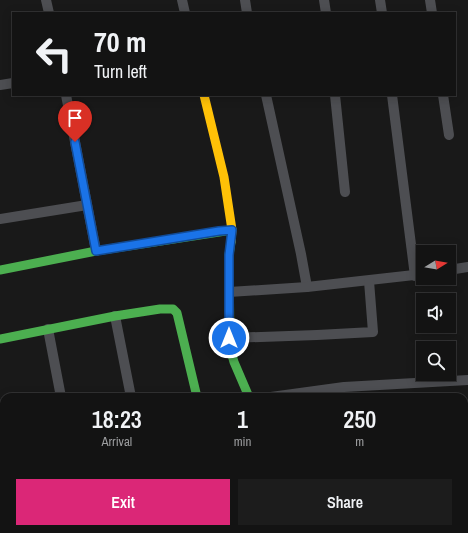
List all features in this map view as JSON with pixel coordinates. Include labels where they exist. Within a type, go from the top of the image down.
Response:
[{"type":"street","points":[[46,0],[49,12]]},
{"type":"street","points":[[182,0],[185,12]]},
{"type":"street","points":[[245,0],[248,12]]},
{"type":"street","points":[[324,0],[326,12]]},
{"type":"street","points":[[380,0],[382,12]]},
{"type":"street","points":[[430,0],[432,12]]},
{"type":"street","points":[[0,85],[12,83]]},
{"type":"street","points":[[66,96],[96,251]]},
{"type":"street","points":[[204,96],[224,177],[232,230],[229,255],[230,348],[234,362],[247,393]]},
{"type":"street","points":[[266,96],[300,247],[307,287]]},
{"type":"street","points":[[335,96],[345,192]]},
{"type":"street","points":[[392,96],[416,255]]},
{"type":"street","points":[[443,96],[449,135]]},
{"type":"street","points":[[0,219],[87,205]]},
{"type":"street","points":[[0,270],[96,251],[232,230]]},
{"type":"street","points":[[456,269],[468,267]]},
{"type":"street","points":[[229,292],[307,287],[416,275]]},
{"type":"street","points":[[229,338],[373,332],[369,281]]},
{"type":"street","points":[[0,339],[115,316],[160,309],[173,309],[177,313],[196,393]]},
{"type":"street","points":[[115,316],[130,393]]},
{"type":"street","points":[[48,329],[61,393]]},
{"type":"street","points":[[300,393],[344,387],[468,380]]},
{"type":"traffic: fast","points":[[0,270],[96,251],[232,230]]},
{"type":"traffic: fast","points":[[231,242],[229,255],[230,348],[234,362],[247,393]]},
{"type":"traffic: fast","points":[[0,339],[115,316],[160,309],[173,309],[177,313],[196,393]]},
{"type":"traffic: slow","points":[[204,96],[224,177],[232,230],[231,242]]},
{"type":"route","points":[[75,142],[96,251],[232,230],[229,255],[229,338]]}]
